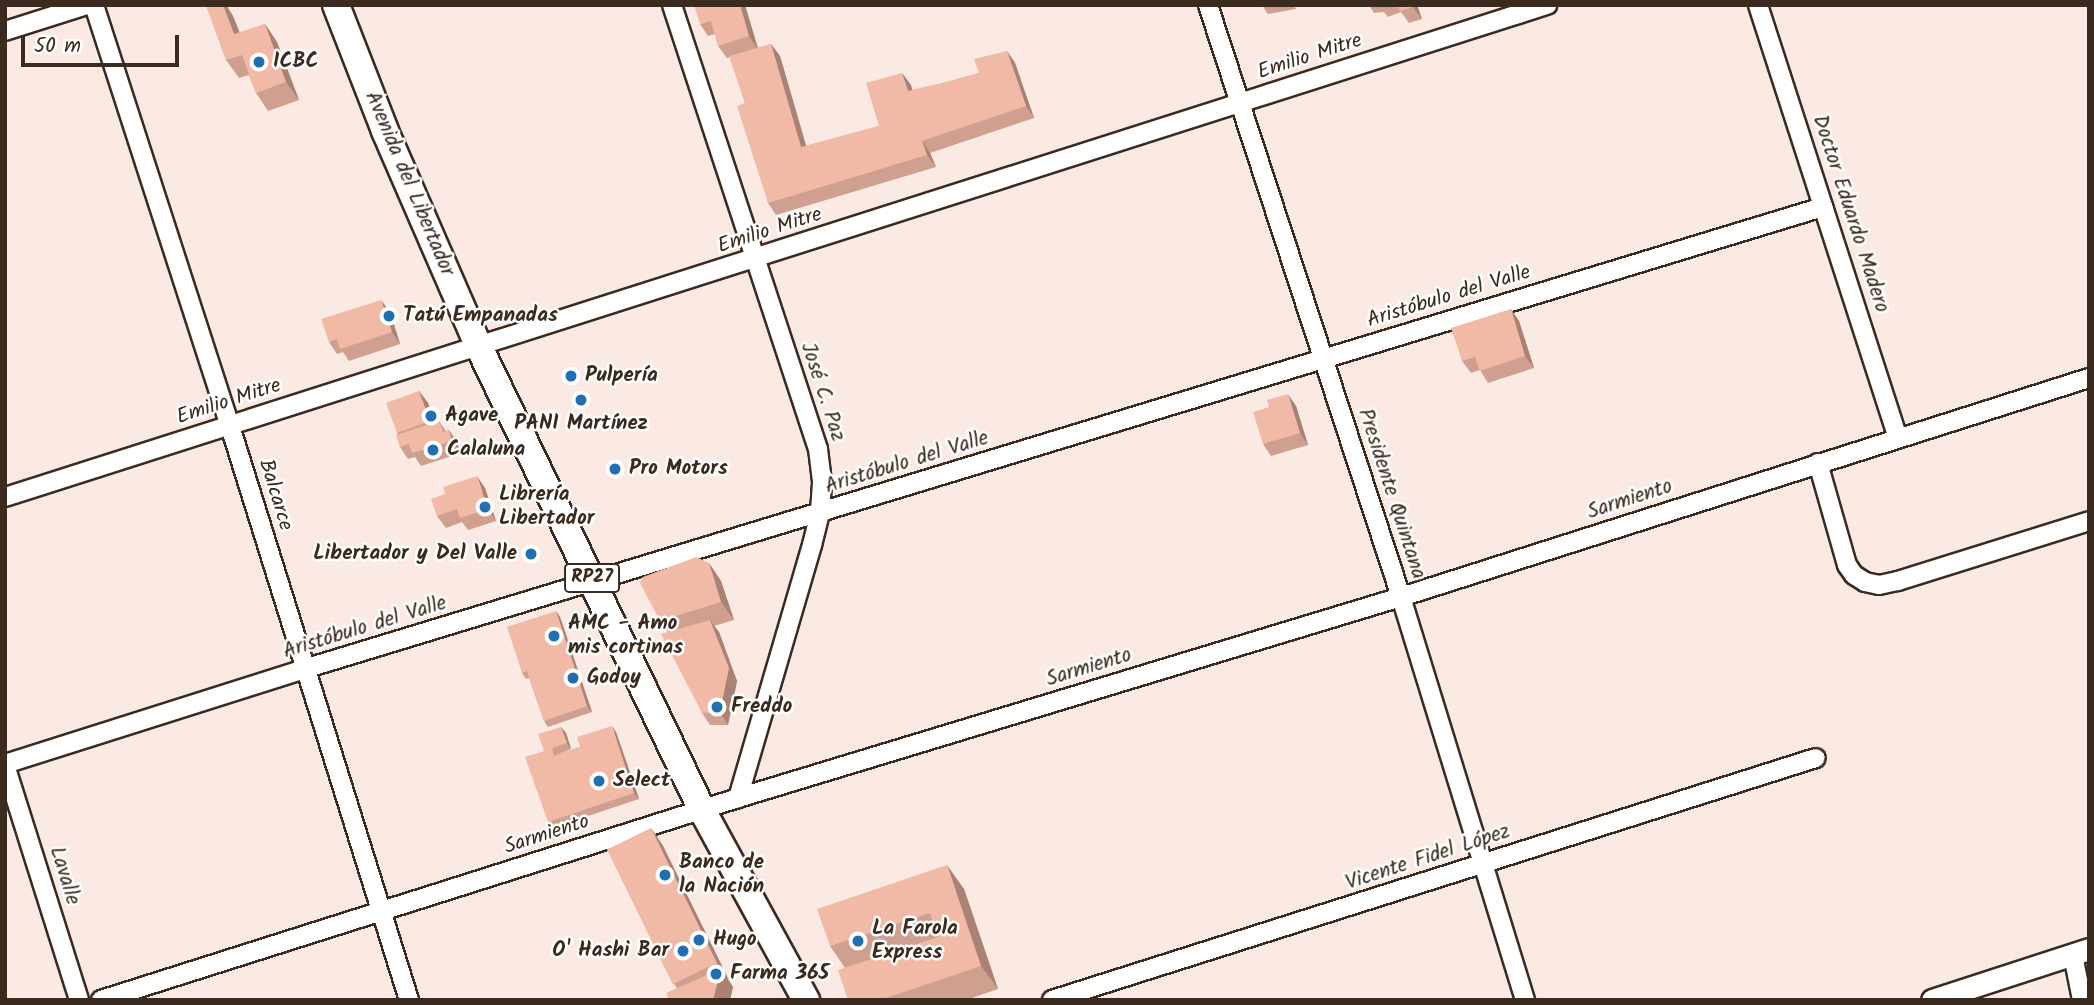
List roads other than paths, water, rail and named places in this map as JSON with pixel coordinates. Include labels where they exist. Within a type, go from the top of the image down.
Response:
[{"type":"main road","name":"Avenida del Libertador","points":[[336,5],[385,131],[479,347],[702,810],[806,1000]]},
{"type":"street","points":[[5,31],[87,5]]},
{"type":"street","name":"Balcarce","points":[[94,5],[230,426],[409,1000]]},
{"type":"street","name":"José C. Paz","points":[[672,5],[818,449],[822,483],[820,513],[738,798]]},
{"type":"street","name":"Presidente Quintana","points":[[1208,5],[1401,597],[1525,1000]]},
{"type":"street","name":"Emilio Mitre","points":[[5,497],[755,260],[1547,5]]},
{"type":"street","name":"Doctor Eduardo Madero","points":[[1758,5],[1898,438]]},
{"type":"street","name":"Aristóbulo del Valle","points":[[5,765],[304,669],[594,583],[1823,207]]},
{"type":"street","name":"Sarmiento","points":[[101,1000],[738,798],[1401,597],[2089,378]]},
{"type":"street","points":[[1818,463],[1847,565],[1854,575],[1865,582],[1879,585],[2089,521]]},
{"type":"street","name":"Vicente Fidel López","points":[[1052,1000],[1816,758]]},
{"type":"street","name":"Lavalle","points":[[5,765],[79,1000]]},
{"type":"street","points":[[1932,1000],[2081,952],[2082,1000]]},
{"type":"place","name":"ICBC","points":[[259,62]]},
{"type":"place","name":"Tatú Empanadas","points":[[389,316]]},
{"type":"place","name":"Pulpería","points":[[571,376]]},
{"type":"place","name":"PANI Martínez","points":[[581,400]]},
{"type":"place","name":"Agave","points":[[431,416]]},
{"type":"place","name":"Calaluna","points":[[433,450]]},
{"type":"place","name":"Pro Motors","points":[[615,469]]},
{"type":"place","name":"Librería Libertador","points":[[485,507]]},
{"type":"place","name":"Libertador y Del Valle","points":[[531,554]]},
{"type":"place","name":"AMC - Amo mis cortinas","points":[[554,636]]},
{"type":"place","name":"Godoy","points":[[573,678]]},
{"type":"place","name":"Freddo","points":[[717,707]]},
{"type":"place","name":"Select","points":[[599,781]]},
{"type":"place","name":"Banco de la Nación","points":[[665,875]]},
{"type":"place","name":"Hugo","points":[[699,940]]},
{"type":"place","name":"La Farola Express","points":[[858,941]]},
{"type":"place","name":"O' Hashi Bar","points":[[683,951]]},
{"type":"place","name":"Farma 365","points":[[716,974]]}]
